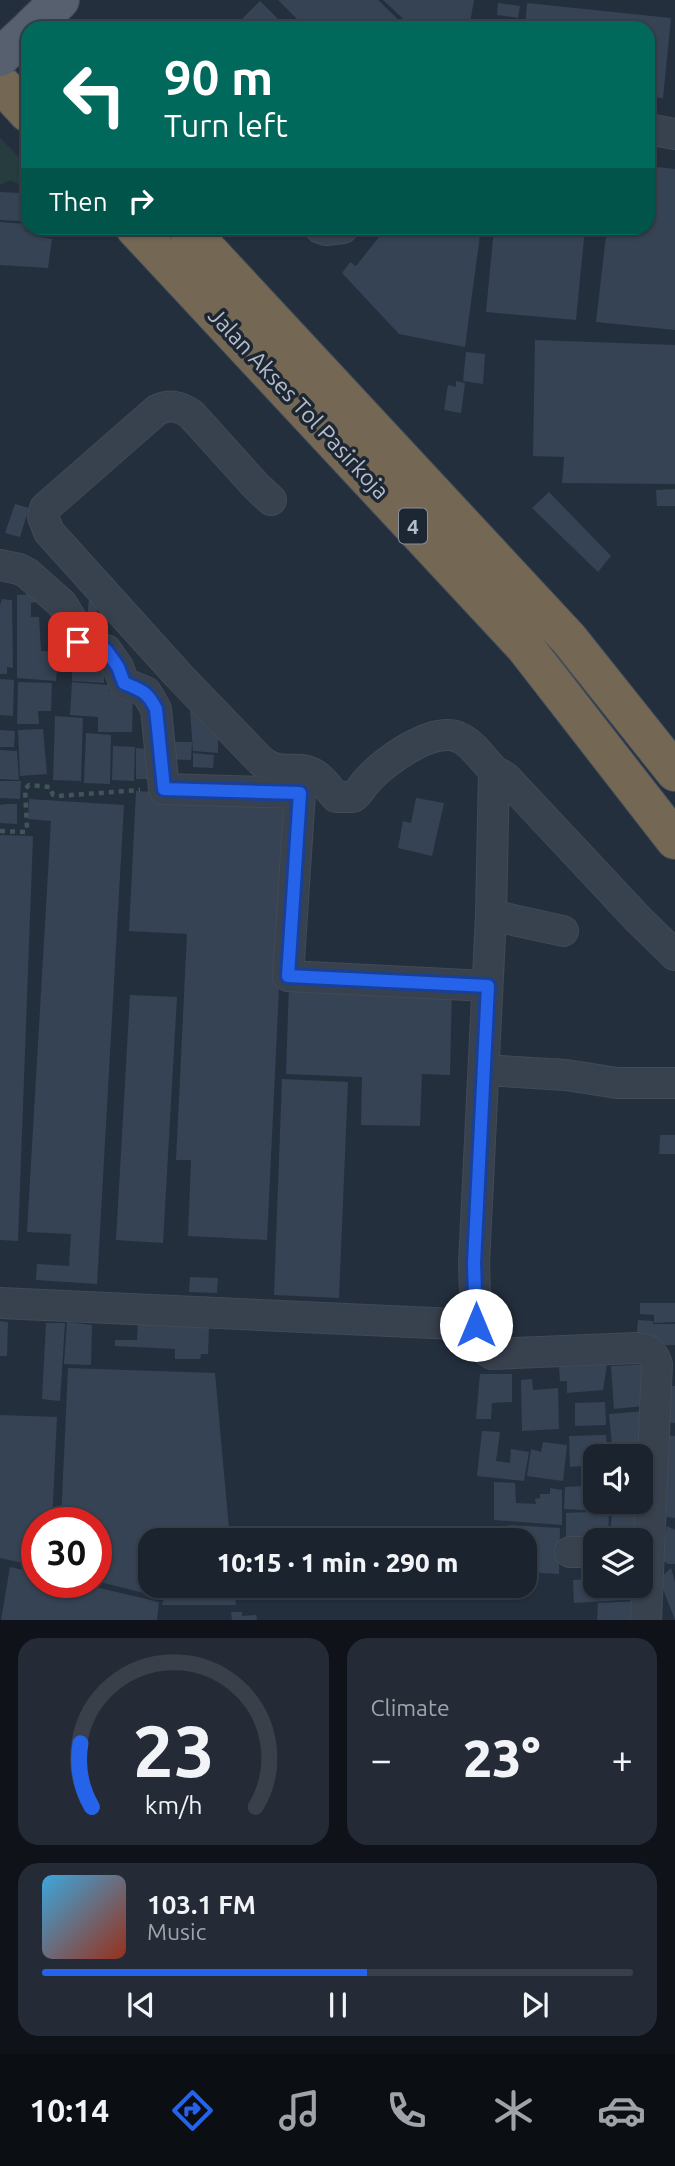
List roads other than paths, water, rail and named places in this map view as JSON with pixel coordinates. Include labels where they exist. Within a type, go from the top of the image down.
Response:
[{"type":"highway","points":[[0,26],[21,48]]},
{"type":"highway","points":[[0,83],[21,106]]},
{"type":"highway","name":"Jalan Akses Tol Pasirkoja","points":[[142,235],[526,647],[675,840]]},
{"type":"highway","name":"Jalan Akses Tol Pasirkoja","points":[[194,235],[569,639],[675,772]]},
{"type":"main road","points":[[38,21],[60,0]]},
{"type":"main road","points":[[0,57],[21,37]]},
{"type":"street","points":[[655,130],[675,134]]},
{"type":"street","points":[[271,500],[191,414],[181,407],[169,406],[157,410],[45,508],[43,517],[49,532],[260,761],[273,770],[309,772],[317,776],[336,797],[350,798],[357,796],[366,782],[384,765],[423,740],[450,735],[460,737],[494,771],[505,777],[675,955]]},
{"type":"street","points":[[0,565],[19,569],[62,604],[73,622],[80,645],[106,650],[118,667],[124,683],[146,692],[156,709],[164,789],[300,793],[288,976],[488,986]]},
{"type":"street","points":[[494,771],[491,915],[474,1263],[477,1336],[482,1348],[492,1354],[637,1348],[646,1349],[653,1354],[657,1364],[646,1528]]},
{"type":"street","points":[[491,915],[563,931]]},
{"type":"street","points":[[484,1070],[566,1075],[617,1083],[675,1083]]},
{"type":"street","points":[[0,1303],[476,1325]]},
{"type":"street","points":[[645,1598],[646,1620]]}]
